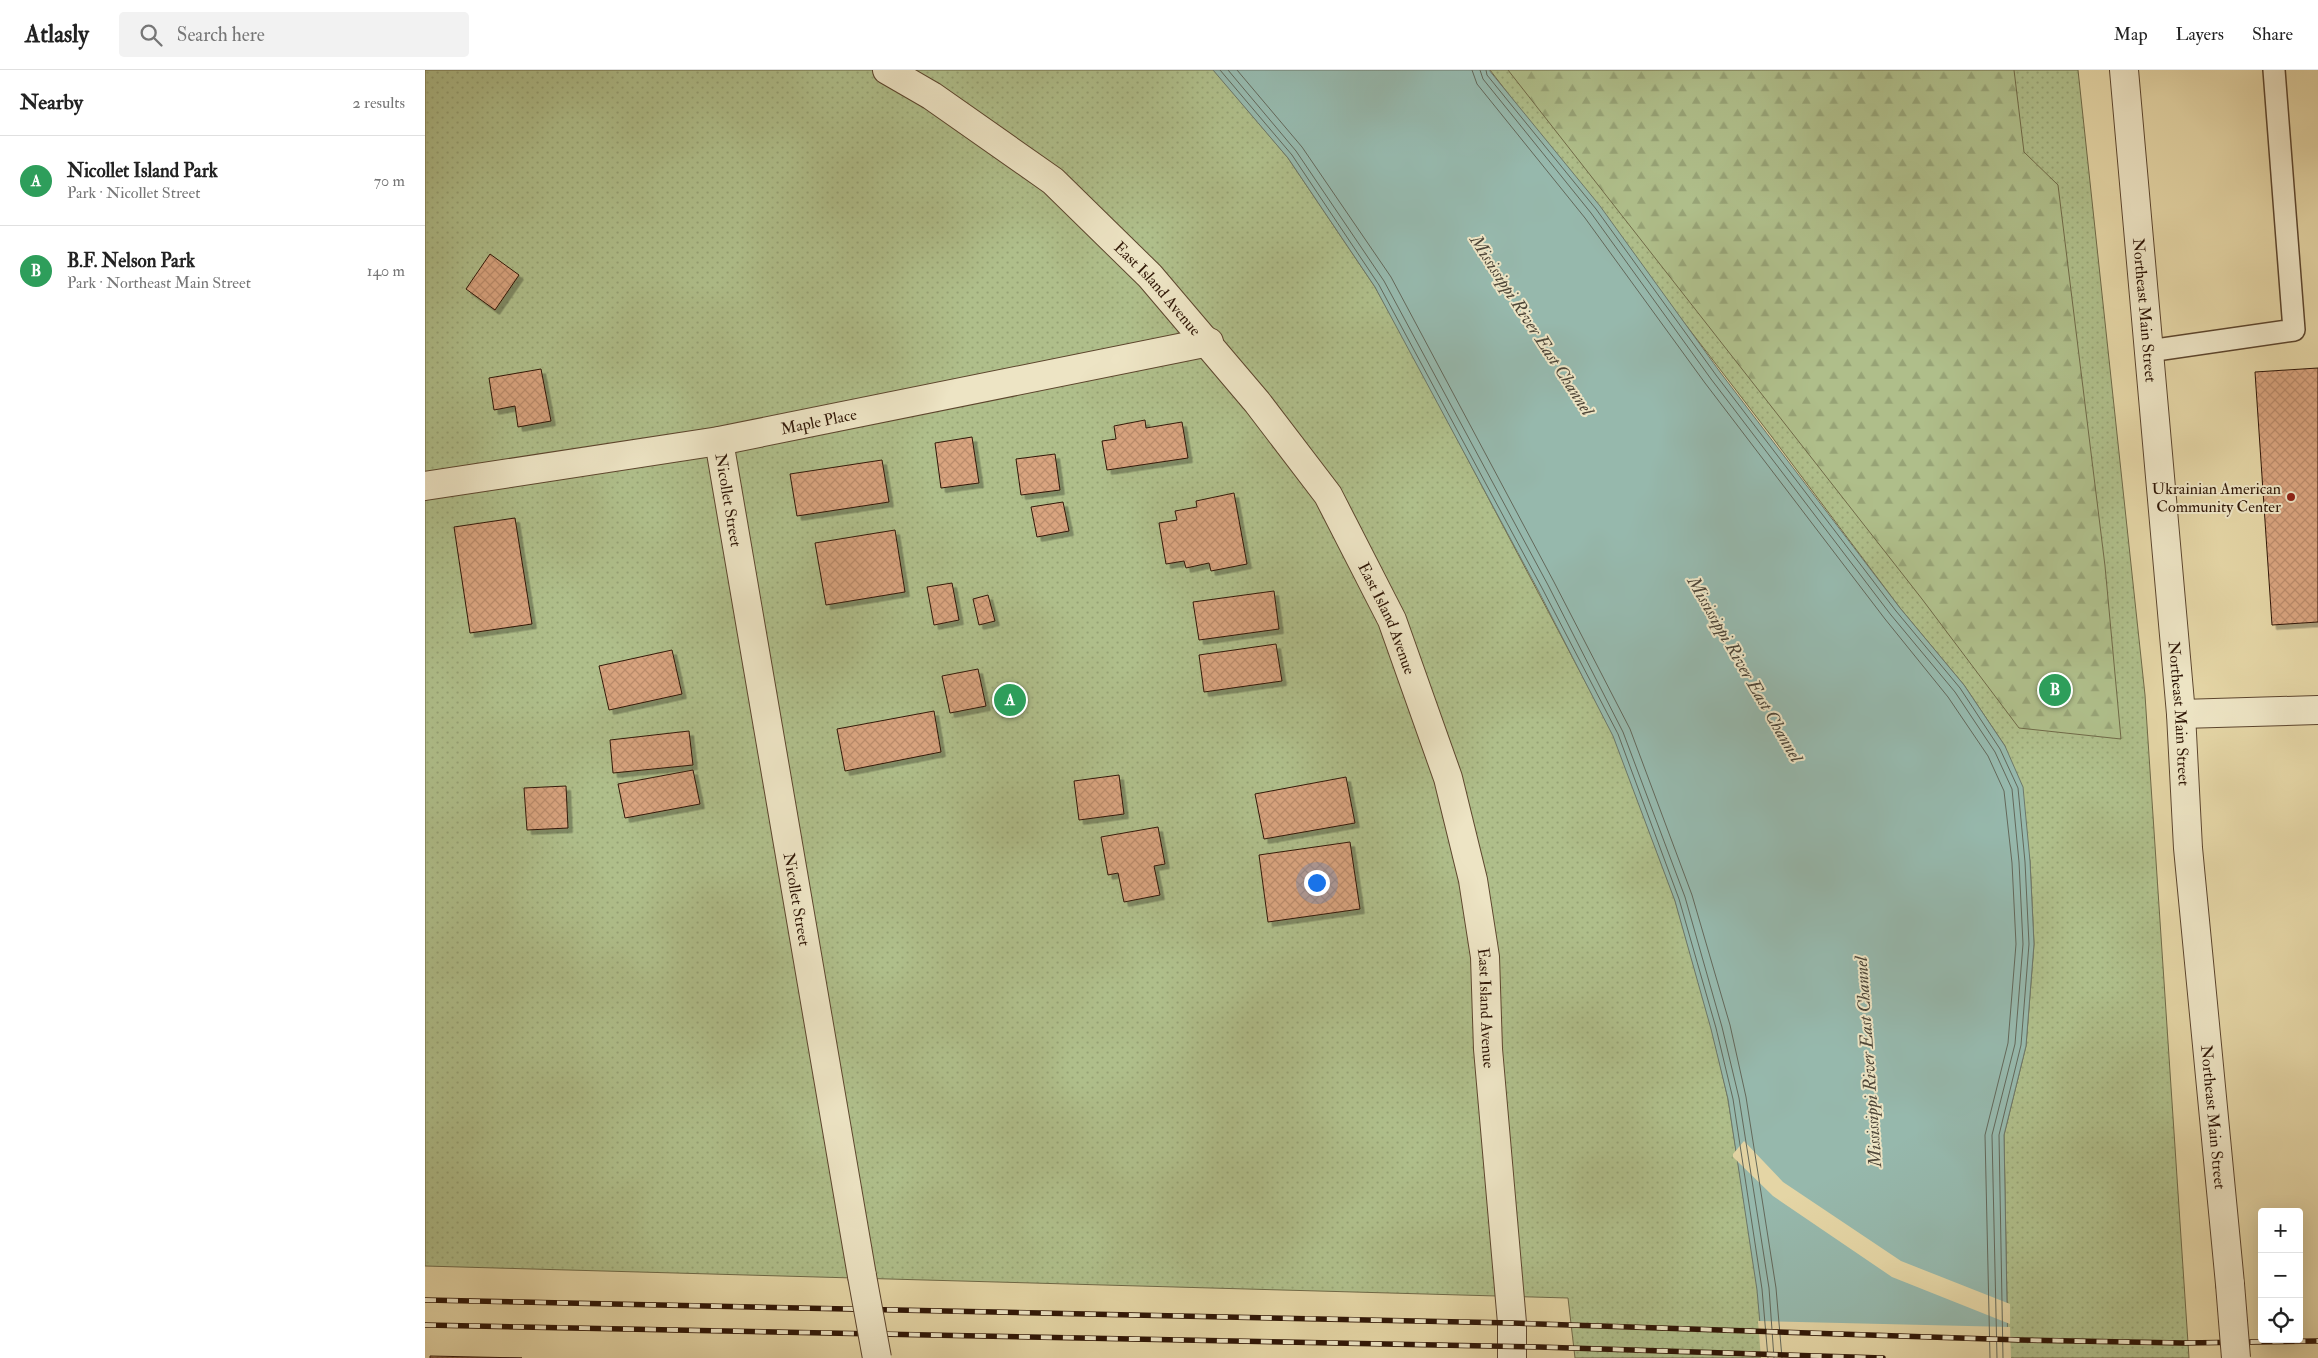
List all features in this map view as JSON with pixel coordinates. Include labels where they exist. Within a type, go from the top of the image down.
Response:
[{"type":"street","name":"East Island Avenue","points":[[887,70],[932,96],[1053,181],[1150,276],[1209,342],[1328,495],[1391,620],[1448,778],[1473,880],[1485,957],[1488,1049],[1512,1322],[1512,1358]]},
{"type":"street","name":"Northeast Main Street","points":[[2124,70],[2181,714],[2188,848],[2236,1358]]},
{"type":"street","name":"Maple Place","points":[[425,486],[719,441],[1154,355],[1209,342]]},
{"type":"street","name":"Nicollet Street","points":[[719,441],[877,1358]]},
{"type":"street","points":[[2181,714],[2318,710]]},
{"type":"lane","points":[[2149,351],[2293,330],[2274,70]]},
{"type":"green space","points":[[425,70],[1214,70],[1288,158],[1375,287],[1614,736],[1675,900],[1712,1029],[1728,1099],[1758,1289],[1764,1358],[1575,1358],[1568,1298],[425,1266]]},
{"type":"green space","points":[[1490,70],[2078,70],[2145,695],[2189,1358],[2008,1358],[2004,1135],[2026,1046],[2034,944],[2030,861],[2005,746],[1964,685],[1900,608],[1772,437]]},
{"type":"green space","points":[[1508,70],[2014,70],[2024,152],[2058,185],[2105,566],[2121,739],[2019,728],[1922,599]]},
{"type":"water","name":"Mississippi River East Channel","points":[[1213,70],[1489,70],[1600,206],[1720,372],[1900,608],[1964,685],[2005,746],[2023,787],[2030,861],[2034,944],[2026,1046],[2004,1135],[2008,1358],[1763,1358],[1757,1290],[1728,1099],[1711,1029],[1675,901],[1613,736],[1538,590],[1375,287],[1288,158]]},
{"type":"pier","points":[[1744,1141],[1783,1182],[1901,1261],[2010,1304],[2010,1324],[1892,1277],[1773,1196],[1733,1157],[1733,1154]]},
{"type":"pier","points":[[1758,1321],[2010,1327],[2011,1358],[1761,1358]]},
{"type":"building","points":[[490,254],[519,275],[495,310],[466,289]]},
{"type":"building","name":"Ukrainian American Community Center","points":[[2318,368],[2318,622],[2272,625],[2255,372]]},
{"type":"building","points":[[541,369],[551,421],[518,427],[515,406],[494,410],[489,378]]},
{"type":"building","points":[[1145,420],[1146,428],[1182,422],[1188,458],[1107,470],[1102,441],[1116,439],[1114,426]]},
{"type":"building","points":[[972,437],[979,483],[941,488],[935,443]]},
{"type":"building","points":[[1055,454],[1060,490],[1021,495],[1016,459]]},
{"type":"building","points":[[882,460],[889,502],[797,516],[790,474]]},
{"type":"building","points":[[1234,493],[1247,564],[1211,571],[1209,563],[1186,568],[1184,561],[1166,564],[1159,523],[1177,520],[1175,511],[1197,507],[1196,501]]},
{"type":"building","points":[[1063,502],[1069,531],[1037,537],[1031,507]]},
{"type":"building","points":[[515,518],[532,624],[470,633],[454,527]]},
{"type":"building","points":[[895,530],[905,592],[826,605],[815,543]]},
{"type":"building","points":[[952,583],[959,620],[934,625],[927,587]]},
{"type":"building","points":[[1274,591],[1279,629],[1199,640],[1193,602]]},
{"type":"building","points":[[988,595],[995,621],[979,625],[973,599]]},
{"type":"building","points":[[1276,644],[1282,681],[1204,692],[1199,655]]},
{"type":"building","points":[[672,650],[682,694],[609,710],[599,666]]},
{"type":"building","points":[[978,669],[986,706],[950,713],[942,676]]},
{"type":"building","points":[[934,711],[941,752],[845,771],[837,729]]},
{"type":"building","points":[[689,731],[693,765],[613,773],[610,740]]},
{"type":"building","points":[[693,770],[700,804],[625,818],[618,784]]},
{"type":"building","points":[[1119,775],[1124,814],[1079,820],[1074,781]]},
{"type":"building","points":[[1346,777],[1355,823],[1264,839],[1255,794]]},
{"type":"building","points":[[566,786],[568,828],[527,830],[524,788]]},
{"type":"building","points":[[1158,827],[1165,864],[1154,866],[1160,895],[1124,902],[1118,873],[1108,875],[1101,837]]},
{"type":"building","points":[[1350,842],[1360,909],[1268,922],[1259,855]]},
{"type":"building","points":[[430,1356],[522,1358],[430,1358]]},
{"type":"railway","points":[[425,1300],[1512,1323],[2020,1340],[2183,1343],[2318,1341]]},
{"type":"railway","points":[[425,1325],[1539,1347],[1883,1358]]},
{"type":"place","name":"Ukrainian American Community Center","points":[[2291,497]]},
{"type":"place","name":"B.F. Nelson Park","points":[[2055,690]]},
{"type":"place","name":"Nicollet Island Park","points":[[1010,700]]}]
